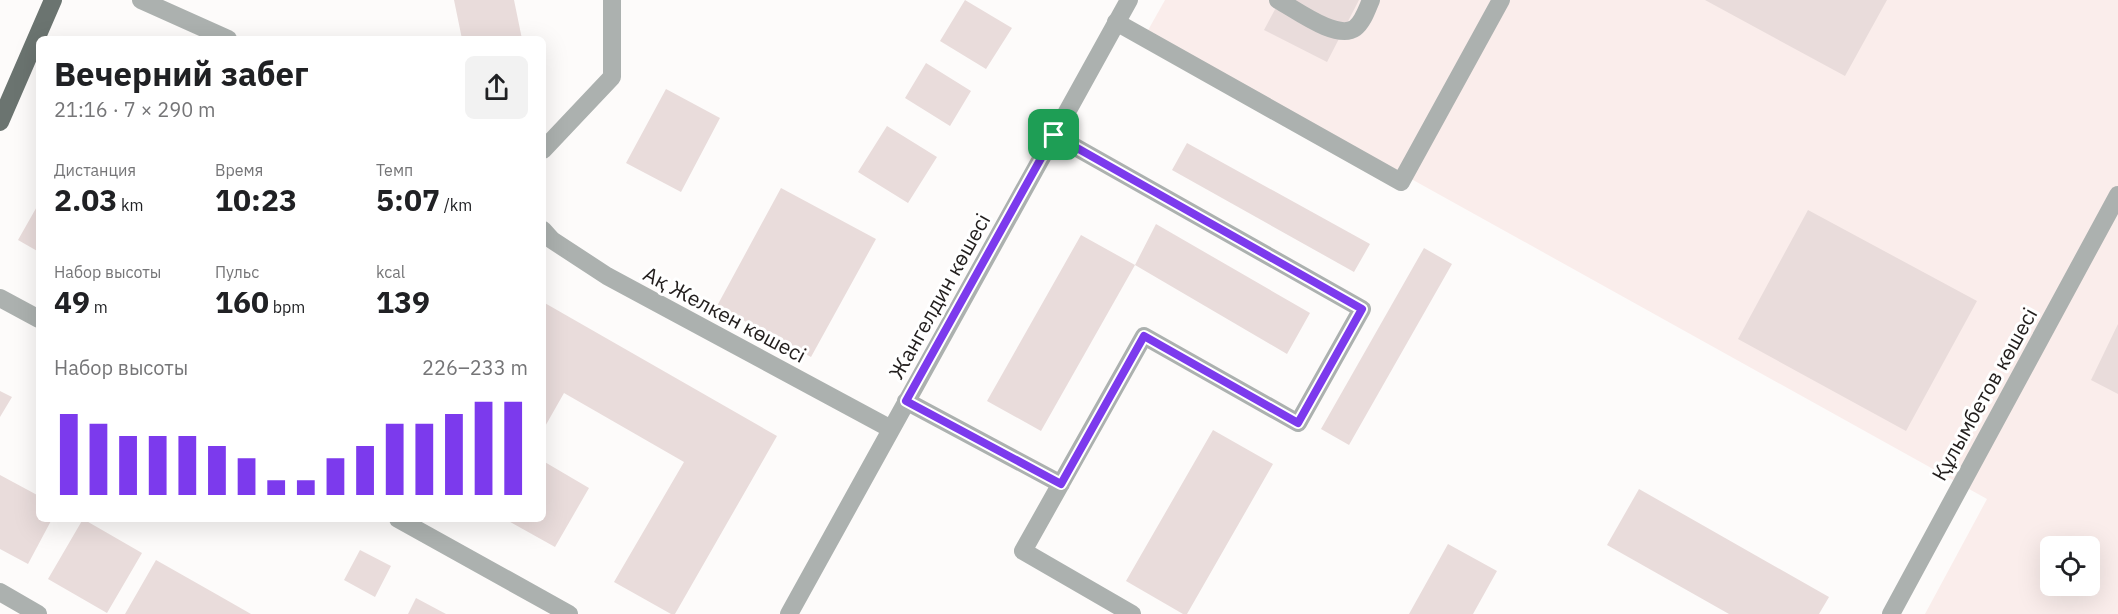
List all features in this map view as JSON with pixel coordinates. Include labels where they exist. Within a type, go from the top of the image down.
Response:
[{"type":"main road","points":[[37,36],[53,0]]},
{"type":"main road","points":[[0,122],[36,39]]},
{"type":"street","points":[[141,0],[221,36]]},
{"type":"street","points":[[546,147],[612,77],[612,0]]},
{"type":"street","name":"Жангелдин көшесі","points":[[789,614],[1129,0]]},
{"type":"street","points":[[1278,0],[1331,30],[1342,31],[1352,30],[1359,24],[1371,0]]},
{"type":"street","points":[[1116,22],[1401,182],[1501,0]]},
{"type":"street","points":[[1054,135],[1362,309],[1298,423],[1144,336],[1023,550],[1132,614]]},
{"type":"street","name":"Құлымбетов көшесі","points":[[1891,614],[2118,195]]},
{"type":"street","name":"Ақ Желкен көшесі","points":[[546,233],[552,240],[607,276],[891,429]]},
{"type":"street","points":[[0,298],[36,317]]},
{"type":"street","points":[[906,401],[1061,484]]},
{"type":"street","points":[[403,522],[569,614]]},
{"type":"street","points":[[0,592],[38,614]]},
{"type":"shaded area","points":[[1165,0],[2118,0],[2118,614],[1925,614],[1987,499],[1147,32]]},
{"type":"building","points":[[454,0],[514,0],[521,36],[461,36]]},
{"type":"building","points":[[965,0],[1012,28],[986,69],[940,41]]},
{"type":"building","points":[[1280,0],[1359,0],[1327,62],[1264,30]]},
{"type":"building","points":[[1705,0],[1887,0],[1845,76]]},
{"type":"building","points":[[926,63],[971,91],[950,126],[905,98]]},
{"type":"building","points":[[666,89],[720,118],[681,192],[626,163]]},
{"type":"building","points":[[887,126],[937,157],[908,203],[858,172]]},
{"type":"building","points":[[1187,143],[1370,244],[1354,272],[1172,170]]},
{"type":"building","points":[[781,188],[876,239],[811,357],[717,306]]},
{"type":"building","points":[[36,208],[36,250],[18,240]]},
{"type":"building","points":[[1808,210],[1977,301],[1906,431],[1738,339]]},
{"type":"building","points":[[1156,224],[1310,313],[1287,354],[1135,265]]},
{"type":"building","points":[[1081,235],[1135,265],[1041,431],[987,401]]},
{"type":"building","points":[[1424,248],[1452,264],[1349,445],[1321,429]]},
{"type":"building","points":[[546,304],[777,436],[675,614],[671,614],[614,582],[684,462],[564,393],[546,425]]},
{"type":"building","points":[[2118,324],[2118,394],[2091,380]]},
{"type":"building","points":[[0,391],[12,397],[0,417]]},
{"type":"building","points":[[1213,430],[1273,464],[1187,614],[1183,614],[1126,581]]},
{"type":"building","points":[[546,463],[589,488],[555,547],[510,522],[546,522]]},
{"type":"building","points":[[0,475],[36,494],[36,522],[50,522],[28,564],[0,549]]},
{"type":"building","points":[[1639,489],[1829,597],[1819,614],[1729,614],[1607,545]]},
{"type":"building","points":[[81,522],[88,522],[142,553],[107,613],[48,579]]},
{"type":"building","points":[[1448,544],[1497,571],[1473,614],[1409,614]]},
{"type":"building","points":[[360,550],[391,566],[375,597],[344,580]]},
{"type":"building","points":[[156,560],[216,594],[251,614],[125,614]]},
{"type":"building","points":[[416,598],[446,614],[408,614]]},
{"type":"route","points":[[1054,135],[1362,309],[1298,423],[1144,336],[1061,484],[906,401],[1054,135]]}]
